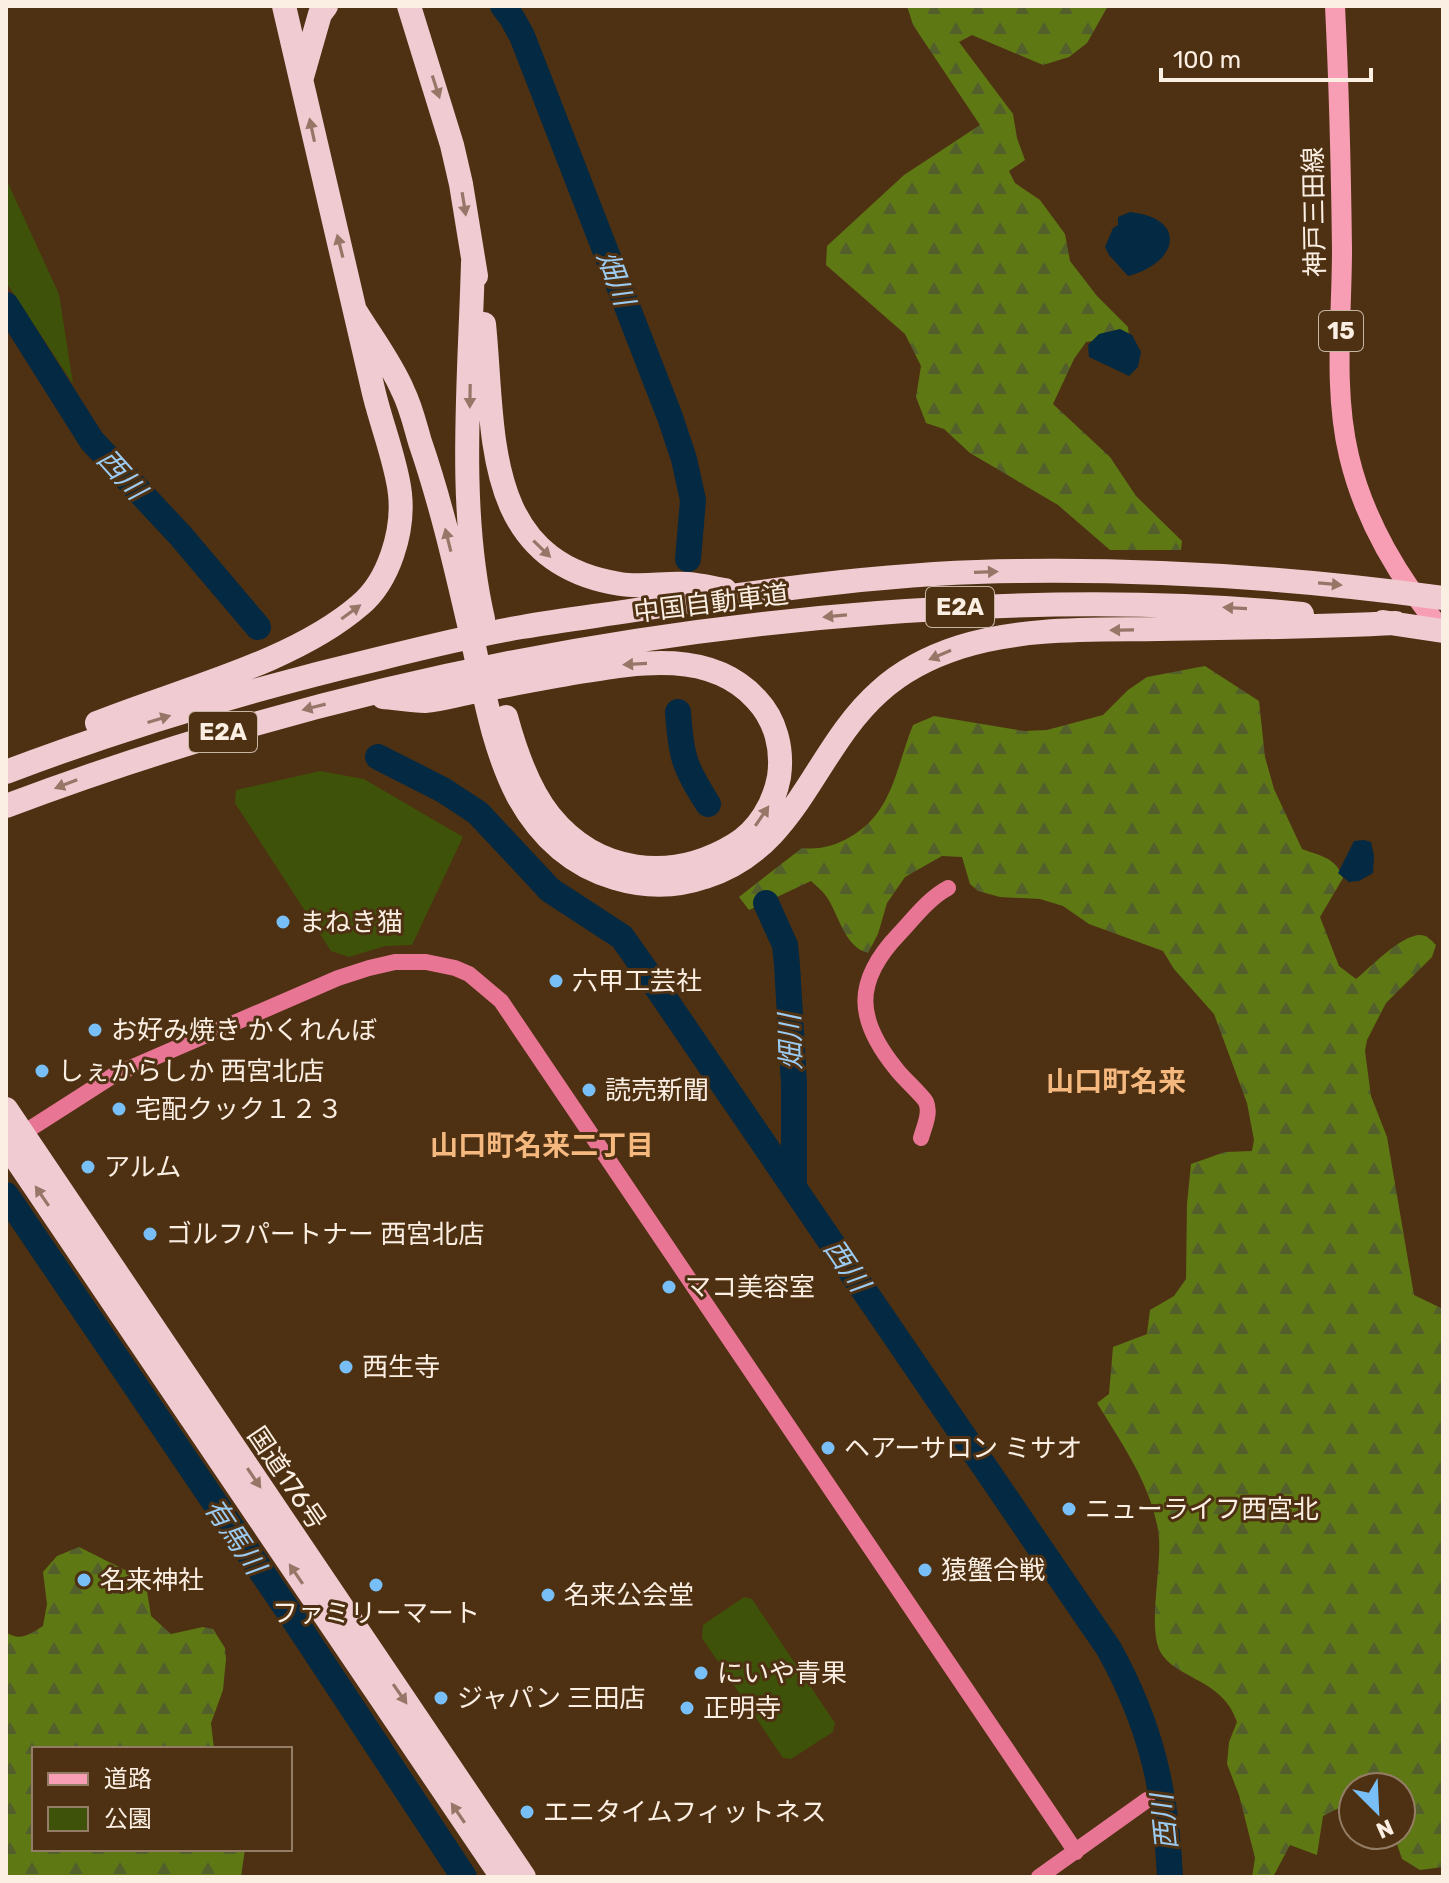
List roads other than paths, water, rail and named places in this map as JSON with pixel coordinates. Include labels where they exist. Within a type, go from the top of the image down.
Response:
[{"type":"highway","points":[[6,765],[92,725],[232,673],[306,641],[361,605],[376,588],[392,554],[400,495],[284,6]]},
{"type":"highway","points":[[300,6],[301,79]]},
{"type":"highway","points":[[301,79],[320,14],[326,6]]},
{"type":"highway","points":[[409,6],[461,184],[483,314],[498,475],[518,523],[547,556],[588,577],[623,585],[688,584],[747,593]]},
{"type":"highway","points":[[473,262],[467,496],[471,548],[507,721],[529,783],[548,814],[568,836],[601,856],[620,863],[669,870],[712,859],[741,841],[760,821],[776,794],[781,764],[775,727],[743,685],[729,677],[703,667],[668,663],[529,670]]},
{"type":"highway","points":[[356,312],[404,391],[431,475],[491,722],[517,794],[548,840],[574,860],[633,884],[690,882],[721,872],[746,859],[789,817],[854,719],[880,691],[909,670],[964,646],[1015,635],[1065,631],[1396,623]]},
{"type":"highway","name":"中国自動車道","points":[[6,772],[119,731],[200,707],[311,675],[438,645],[520,627],[810,584],[882,577],[1018,571],[1139,572],[1369,588],[1443,598]]},
{"type":"highway","name":"中国自動車道","points":[[6,806],[123,763],[284,714],[362,695],[447,685],[529,670],[680,633],[827,617],[976,606],[1119,603],[1239,608],[1396,623],[1443,631]]},
{"type":"highway","name":"国道176号","points":[[6,1109],[15,1139],[502,1877]]},
{"type":"highway","name":"国道176号","points":[[15,1139],[524,1877]]},
{"type":"main road","name":"神戸三田線","points":[[1335,6],[1342,236],[1341,375],[1348,454],[1366,509],[1392,560],[1419,602],[1443,631]]},
{"type":"street","points":[[921,1138],[928,1111],[925,1099],[914,1091],[886,1057],[870,1027],[865,998],[866,981],[884,950],[938,893],[948,888]]},
{"type":"street","points":[[15,1139],[114,1075],[338,978],[395,962],[426,962],[469,974],[501,1001],[1076,1852]]},
{"type":"street","points":[[1039,1877],[1147,1800]]},
{"type":"water","points":[[1130,212],[1149,216],[1161,223],[1168,231],[1170,241],[1158,261],[1128,276],[1105,247],[1113,228],[1118,225],[1118,217]]},
{"type":"water","points":[[1120,329],[1132,335],[1141,352],[1138,367],[1129,376],[1089,357],[1088,345],[1099,334]]},
{"type":"water","points":[[1354,841],[1371,842],[1373,873],[1359,881],[1349,882],[1338,873]]},
{"type":"waterway","name":"畑川","points":[[503,6],[522,36],[670,417],[693,500],[688,559]]},
{"type":"waterway","name":"西川","points":[[6,305],[92,441],[180,535],[258,627]]},
{"type":"waterway","name":"畑川","points":[[678,712],[685,761],[708,804]]},
{"type":"waterway","name":"西川","points":[[378,757],[443,790],[478,813],[550,890],[622,937],[1109,1649],[1136,1705],[1154,1759],[1165,1816],[1170,1877]]},
{"type":"waterway","name":"畑川","points":[[766,903],[785,945],[787,965],[794,1084],[794,1185]]},
{"type":"waterway","name":"有馬川","points":[[6,1195],[295,1621],[464,1877]]},
{"type":"place","name":"まねき猫","points":[[283,922]]},
{"type":"place","name":"六甲工芸社","points":[[556,981]]},
{"type":"place","name":"お好み焼き かくれんぼ","points":[[95,1030]]},
{"type":"place","name":"しぇからしか 西宮北店","points":[[42,1071]]},
{"type":"place","name":"読売新聞","points":[[589,1090]]},
{"type":"place","name":"宅配クック１２３","points":[[119,1109]]},
{"type":"place","name":"アルム","points":[[88,1167]]},
{"type":"place","name":"ゴルフパートナー 西宮北店","points":[[150,1234]]},
{"type":"place","name":"マコ美容室","points":[[669,1287]]},
{"type":"place","name":"西生寺","points":[[346,1367]]},
{"type":"place","name":"ヘアーサロン ミサオ","points":[[828,1448]]},
{"type":"place","name":"ニューライフ西宮北","points":[[1069,1509]]},
{"type":"place","name":"猿蟹合戦","points":[[925,1570]]},
{"type":"place","name":"名来神社","points":[[84,1580]]},
{"type":"place","name":"ファミリーマート","points":[[376,1585]]},
{"type":"place","name":"名来公会堂","points":[[548,1595]]},
{"type":"place","name":"にいや青果","points":[[701,1673]]},
{"type":"place","name":"ジャパン 三田店","points":[[441,1698]]},
{"type":"place","name":"正明寺","points":[[687,1708]]},
{"type":"place","name":"エニタイムフィットネス","points":[[527,1812]]},
{"type":"district","name":"山口町名来","points":[[1116,1081]]},
{"type":"district","name":"山口町名来二丁目","points":[[542,1145]]}]
